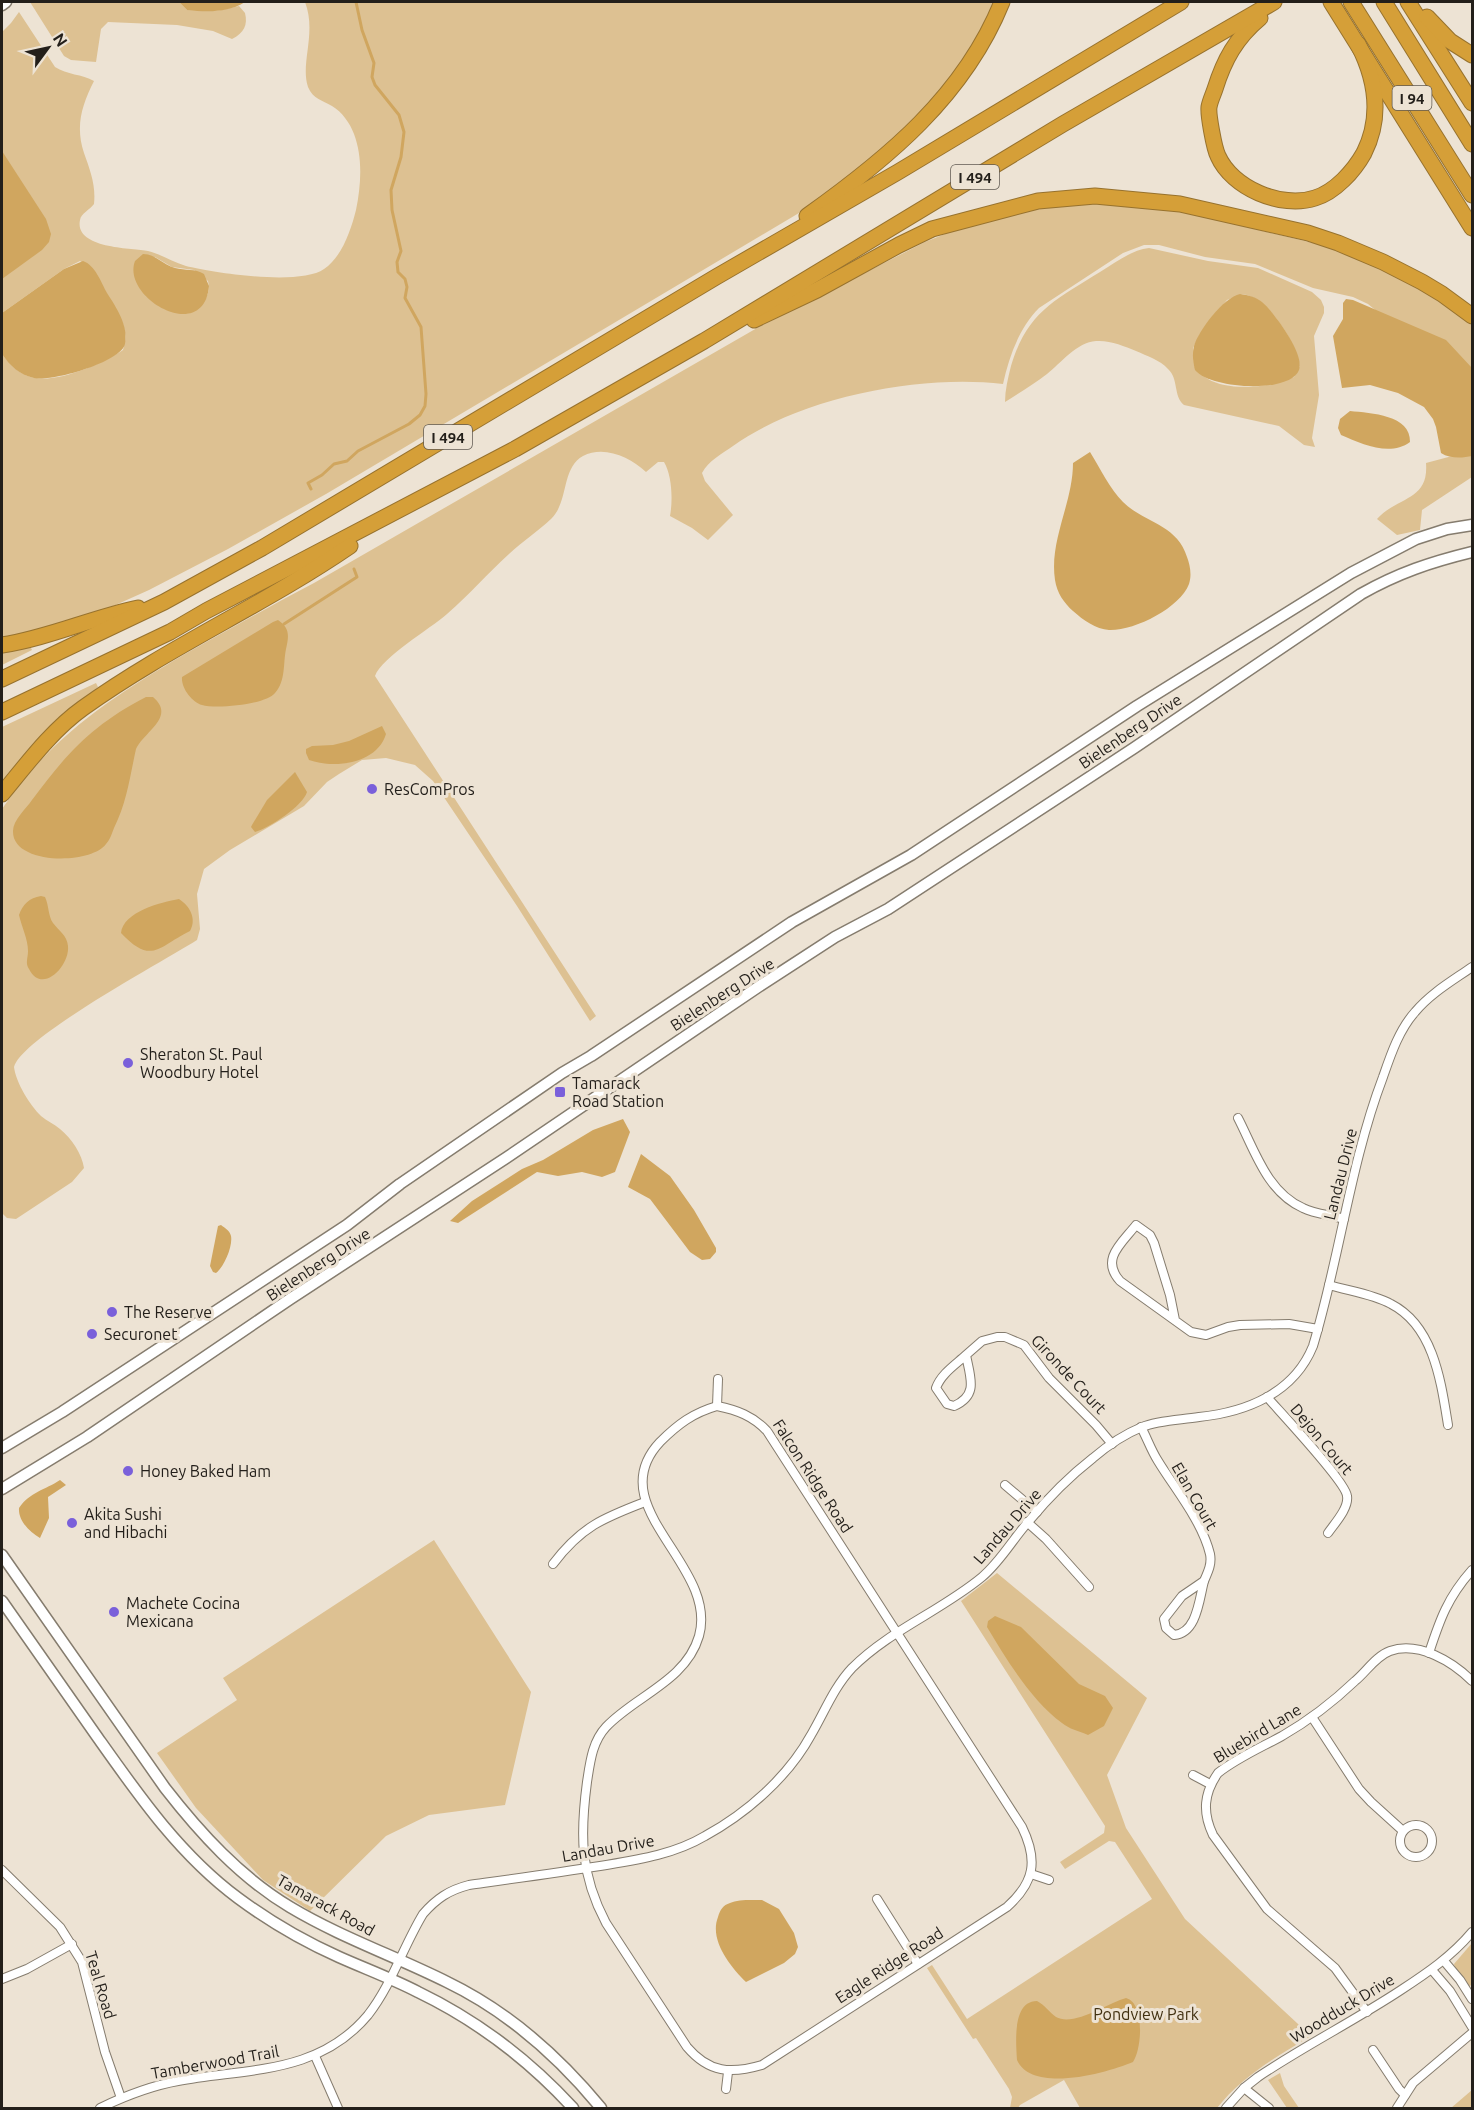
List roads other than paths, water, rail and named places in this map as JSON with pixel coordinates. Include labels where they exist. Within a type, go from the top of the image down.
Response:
[{"type":"highway","points":[[730,269],[894,150],[920,124],[959,77],[979,47],[1002,2]]},
{"type":"highway","name":"I 494","points":[[2,679],[164,602],[348,498],[730,269],[908,167],[1181,2]]},
{"type":"highway","name":"I 494","points":[[2,712],[170,632],[515,449],[678,356],[1063,124],[1274,2]]},
{"type":"highway","points":[[1280,2],[1246,29],[1224,62],[1208,108],[1218,156],[1232,175],[1259,194],[1296,201],[1314,199],[1339,183],[1360,159],[1371,135],[1375,105],[1370,71],[1358,44]]},
{"type":"highway","points":[[1331,2],[1473,228]]},
{"type":"highway","name":"I 94","points":[[1351,2],[1473,195]]},
{"type":"highway","name":"I 94","points":[[1383,2],[1473,144]]},
{"type":"highway","points":[[1411,2],[1450,41],[1473,55]]},
{"type":"highway","points":[[1411,2],[1473,103]]},
{"type":"highway","points":[[678,356],[817,290],[932,229],[1038,201],[1095,196],[1180,204],[1308,233],[1383,262],[1422,282],[1473,316]]},
{"type":"highway","points":[[2,794],[40,750],[82,709],[163,656],[327,562],[422,497]]},
{"type":"highway","points":[[2,645],[35,639],[111,614],[164,602]]},
{"type":"street","points":[[2,5],[6,2]]},
{"type":"street","name":"Bielenberg Drive","points":[[2,1448],[62,1412],[347,1225],[400,1184],[543,1086],[792,922],[911,855],[1137,706],[1371,561],[1416,539],[1447,529],[1473,525]]},
{"type":"street","name":"Bielenberg Drive","points":[[2,1489],[87,1437],[761,985],[836,937],[918,890],[1134,748],[1351,600],[1400,573],[1473,552]]},
{"type":"street","name":"Landau Drive","points":[[400,1960],[423,1914],[432,1903],[449,1891],[469,1885],[645,1859],[678,1849],[704,1837],[748,1807],[788,1767],[810,1738],[834,1691],[851,1670],[871,1651],[896,1633],[981,1577],[1007,1552],[1027,1522],[1074,1473],[1112,1444],[1142,1427],[1163,1421],[1219,1414],[1252,1404],[1280,1390],[1307,1361],[1318,1329],[1374,1099],[1394,1047],[1414,1013],[1428,998],[1473,967]]},
{"type":"street","points":[[1238,1118],[1270,1181],[1285,1198],[1305,1209],[1344,1219]]},
{"type":"street","points":[[1175,1320],[1154,1243],[1150,1235],[1136,1225],[1114,1254],[1111,1261],[1114,1275],[1191,1332],[1206,1335],[1228,1326],[1240,1325],[1289,1324],[1318,1329]]},
{"type":"street","points":[[1329,1285],[1391,1304],[1419,1327],[1430,1347],[1448,1425]]},
{"type":"street","name":"Gironde Court","points":[[966,1355],[972,1388],[969,1396],[954,1406],[947,1404],[936,1388],[945,1374],[966,1355],[982,1341],[1005,1337],[1024,1345],[1049,1378],[1112,1444]]},
{"type":"street","points":[[718,1378],[717,1406],[698,1412],[684,1420],[657,1445],[643,1476],[645,1502],[651,1516],[692,1580],[698,1594],[701,1624],[693,1652],[676,1673],[605,1728],[596,1742],[590,1760],[582,1846],[585,1869],[595,1902],[606,1923],[695,2057],[728,2072],[726,2089]]},
{"type":"street","name":"Dejon Court","points":[[1267,1397],[1347,1492],[1347,1503],[1328,1533]]},
{"type":"street","name":"Falcon Ridge Road","points":[[717,1406],[744,1413],[757,1420],[767,1431],[896,1633]]},
{"type":"street","name":"Elan Court","points":[[1142,1427],[1157,1460],[1176,1486],[1195,1519],[1210,1555],[1210,1569],[1189,1630],[1182,1635],[1174,1635],[1166,1628],[1164,1619],[1182,1596],[1204,1581]]},
{"type":"street","points":[[1005,1485],[1037,1512]]},
{"type":"street","points":[[553,1564],[566,1547],[587,1528],[604,1518],[645,1502]]},
{"type":"street","points":[[1027,1522],[1046,1539],[1089,1587]]},
{"type":"street","name":"Tamarack Road","points":[[2,1555],[165,1788],[206,1837],[255,1882],[290,1907],[340,1934],[472,1995],[516,2026],[557,2060],[601,2109]]},
{"type":"street","points":[[1429,1653],[1440,1617],[1449,1601],[1473,1570]]},
{"type":"street","points":[[2,1601],[143,1802],[185,1851],[236,1897],[275,1924],[338,1957],[392,1979],[439,2002],[489,2033],[536,2071],[573,2109]]},
{"type":"street","points":[[896,1633],[1022,1827],[1030,1843],[1031,1874],[1049,1880]]},
{"type":"street","name":"Bluebird Lane","points":[[1367,2012],[1335,1968],[1267,1909],[1213,1835],[1205,1811],[1205,1798],[1210,1784],[1228,1765],[1283,1736],[1312,1717],[1350,1686],[1381,1656],[1390,1651],[1402,1649],[1429,1653],[1458,1669],[1473,1681]]},
{"type":"street","points":[[1312,1717],[1359,1789],[1403,1831]]},
{"type":"street","points":[[1192,1775],[1210,1784]]},
{"type":"street","name":"Teal Road","points":[[2,1870],[60,1927],[82,1962],[105,2052],[121,2098]]},
{"type":"street","name":"Eagle Ridge Road","points":[[728,2072],[762,2066],[1006,1907],[1026,1887],[1031,1874]]},
{"type":"street","points":[[877,1899],[918,1964]]},
{"type":"street","name":"Woodduck Drive","points":[[1226,2109],[1244,2088],[1275,2066],[1367,2012],[1432,1970],[1473,1932]]},
{"type":"street","points":[[2,1979],[27,1969],[72,1944]]},
{"type":"street","name":"Tamberwood Trail","points":[[100,2109],[139,2091],[176,2081],[277,2068],[315,2056],[350,2033],[366,2016],[384,1993],[400,1960]]},
{"type":"street","points":[[1444,1961],[1473,1999]]},
{"type":"street","points":[[1432,1970],[1450,1991],[1473,2027]]},
{"type":"street","points":[[1397,2109],[1414,2082],[1473,2033]]},
{"type":"street","points":[[1374,2050],[1405,2095]]},
{"type":"street","points":[[315,2056],[338,2109]]},
{"type":"street","points":[[1244,2088],[1269,2109]]},
{"type":"waterway","points":[[311,489],[308,483],[322,475],[334,464],[347,461],[358,451],[409,424],[420,415],[425,406],[421,327],[405,298],[407,287],[405,279],[398,272],[397,262],[401,251],[392,210],[391,190],[401,157],[404,132],[399,115],[375,85],[372,77],[374,63],[362,30],[356,2]]},
{"type":"waterway","points":[[284,624],[357,577],[354,569]]},
{"type":"place","name":"ResComPros","points":[[372,789]]},
{"type":"place","name":"Sheraton St. Paul Woodbury Hotel","points":[[128,1063]]},
{"type":"place","name":"Tamarack Road Station","points":[[560,1092]]},
{"type":"place","name":"The Reserve","points":[[112,1312]]},
{"type":"place","name":"Securonet","points":[[92,1334]]},
{"type":"place","name":"Honey Baked Ham","points":[[128,1471]]},
{"type":"place","name":"Akita Sushi and Hibachi","points":[[72,1523]]},
{"type":"place","name":"Machete Cocina Mexicana","points":[[114,1612]]},
{"type":"park label","name":"Pondview Park","points":[[1146,2014]]}]
